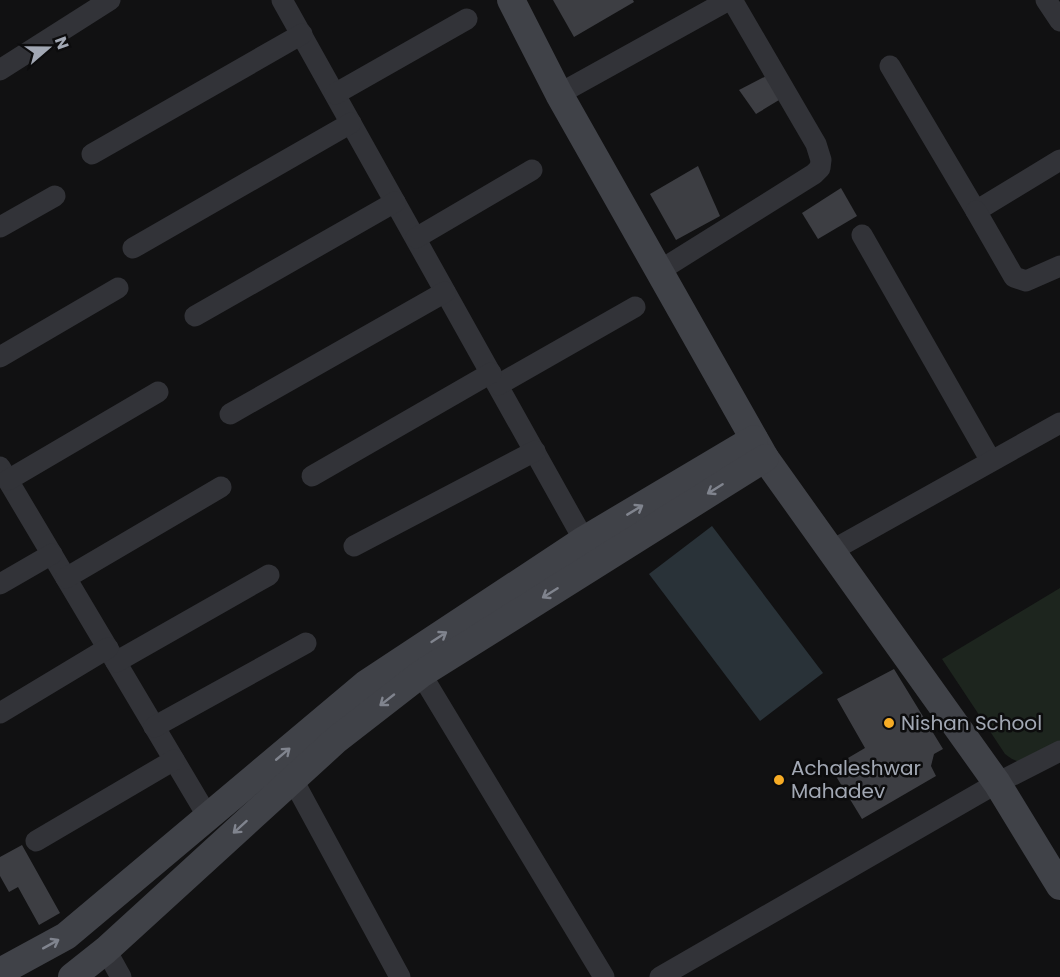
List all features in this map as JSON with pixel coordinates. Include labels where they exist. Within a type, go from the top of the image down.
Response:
[{"type":"street","points":[[0,70],[110,0]]},
{"type":"street","points":[[282,0],[584,540]]},
{"type":"street","points":[[511,0],[559,93],[759,449],[997,783],[1060,886]]},
{"type":"street","points":[[1046,0],[1060,21]]},
{"type":"street","points":[[559,93],[730,1],[735,5],[816,144],[821,160],[820,168],[814,174],[659,271]]},
{"type":"street","points":[[335,94],[467,19]]},
{"type":"street","points":[[92,154],[302,34]]},
{"type":"street","points":[[890,66],[1014,277],[1026,281],[1060,267]]},
{"type":"street","points":[[133,248],[351,123]]},
{"type":"street","points":[[976,211],[1060,160]]},
{"type":"street","points":[[416,238],[532,170]]},
{"type":"street","points":[[0,227],[55,196]]},
{"type":"street","points":[[195,316],[395,201]]},
{"type":"street","points":[[862,235],[991,461]]},
{"type":"street","points":[[0,357],[118,288]]},
{"type":"street","points":[[230,414],[445,292]]},
{"type":"street","points":[[312,476],[635,307]]},
{"type":"street","points":[[158,392],[4,474],[208,817]]},
{"type":"street","points":[[831,550],[1060,423]]},
{"type":"street","points":[[0,972],[66,936],[366,684],[584,540],[759,449]]},
{"type":"street","points":[[72,977],[106,950],[336,740],[421,674],[759,449]]},
{"type":"street","points":[[354,546],[535,451]]},
{"type":"street","points":[[66,578],[221,487]]},
{"type":"street","points":[[0,584],[52,554]]},
{"type":"street","points":[[0,713],[269,575]]},
{"type":"street","points":[[154,727],[306,643]]},
{"type":"street","points":[[421,674],[604,977]]},
{"type":"street","points":[[660,977],[997,783],[1060,751]]},
{"type":"street","points":[[36,841],[174,760]]},
{"type":"street","points":[[293,780],[400,977]]},
{"type":"street","points":[[106,950],[121,977]]},
{"type":"shaded area","points":[[712,526],[823,673],[760,721],[649,574]]},
{"type":"shaded area","points":[[1060,588],[1060,749],[1033,762],[1020,762],[1005,754],[942,659]]},
{"type":"building","points":[[553,0],[633,0],[634,2],[574,37]]},
{"type":"building","points":[[770,74],[784,97],[756,114],[739,90]]},
{"type":"building","points":[[698,166],[720,216],[676,240],[650,194]]},
{"type":"building","points":[[841,188],[857,216],[818,239],[802,213]]},
{"type":"building","name":"Nishan School","points":[[894,669],[943,749],[934,754],[931,766],[936,776],[862,819],[831,768],[865,748],[837,699]]},
{"type":"building","points":[[22,845],[60,913],[39,925],[18,887],[9,892],[0,876],[0,857]]},
{"type":"place","name":"Nishan School","points":[[889,723]]},
{"type":"place","name":"Achaleshwar Mahadev","points":[[779,780]]}]
